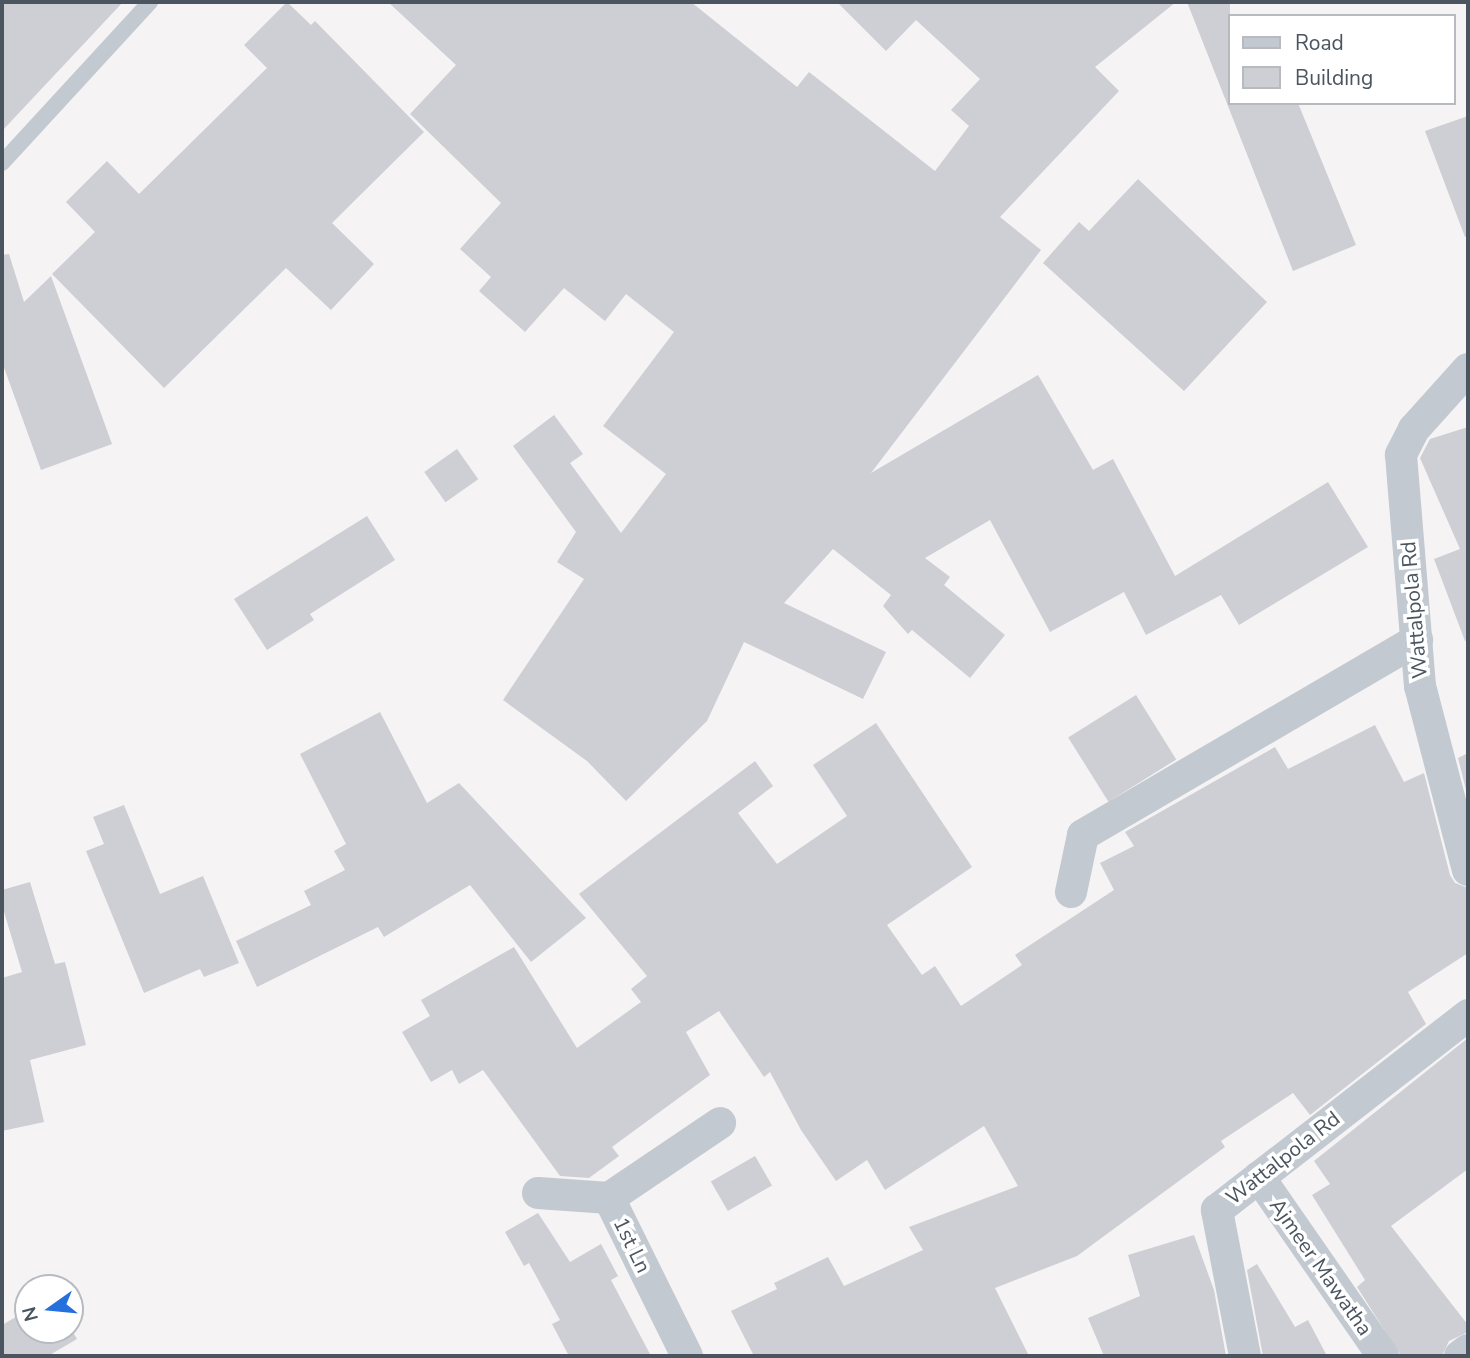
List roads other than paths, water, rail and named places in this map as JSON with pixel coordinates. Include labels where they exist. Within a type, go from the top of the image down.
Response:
[{"type":"street","name":"Wattalpola Rd","points":[[1468,369],[1414,429],[1401,455],[1420,686],[1468,870]]},
{"type":"street","points":[[1071,892],[1083,835],[1417,640]]},
{"type":"street","name":"Wattalpola Rd","points":[[1245,1356],[1217,1210],[1468,1015]]},
{"type":"street","points":[[609,1198],[720,1123]]},
{"type":"street","name":"Ajmeer Mawatha","points":[[1259,1177],[1383,1356]]},
{"type":"street","name":"1st Ln","points":[[538,1193],[609,1198],[687,1356]]},
{"type":"street","points":[[1460,1356],[1468,1350]]},
{"type":"lane","points":[[2,163],[150,2]]}]
